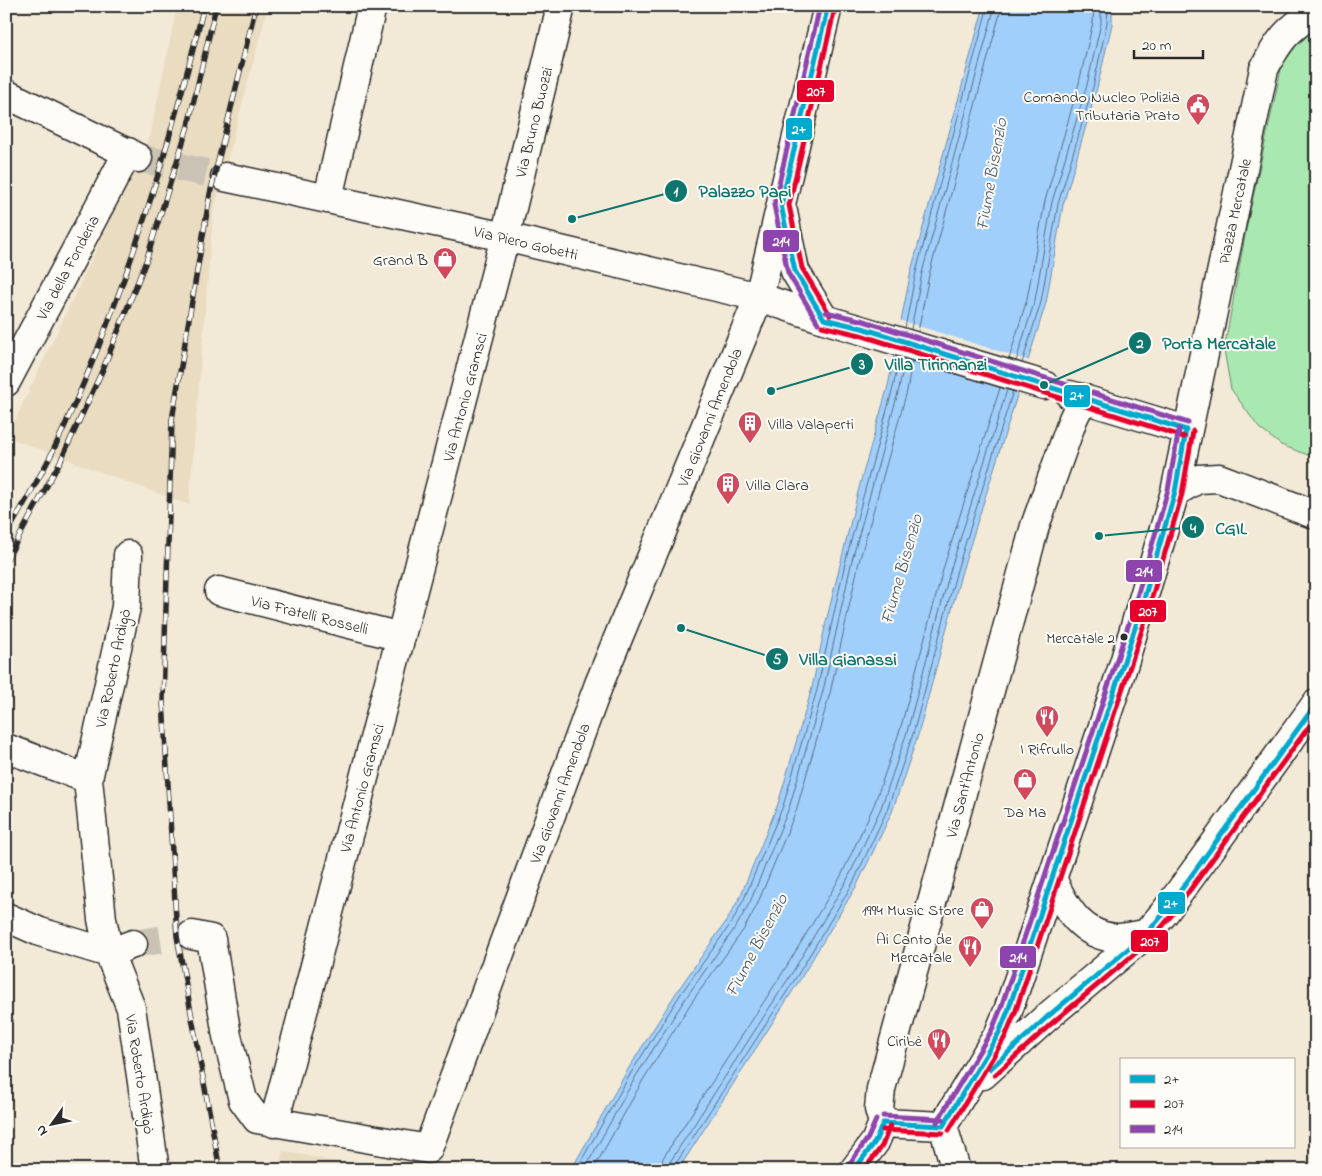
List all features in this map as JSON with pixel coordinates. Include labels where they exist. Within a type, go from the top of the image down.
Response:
[{"type":"street","points":[[328,198],[372,6]]},
{"type":"street","name":"Via Bruno Buozzi","points":[[505,237],[561,6]]},
{"type":"street","points":[[759,297],[828,6]]},
{"type":"street","name":"Piazza Mercatale","points":[[943,1126],[966,1091],[1008,1011],[1140,616],[1175,492],[1186,430],[1264,69],[1277,42],[1304,14]]},
{"type":"street","name":"Via della Fonderia","points":[[6,94],[133,155],[12,370]]},
{"type":"street","name":"Via Piero Gobetti","points":[[225,177],[505,237],[759,297],[824,319],[862,328],[1044,385]]},
{"type":"street","points":[[781,205],[795,271],[824,319]]},
{"type":"street","name":"Via Antonio Gramsci","points":[[274,1123],[505,237]]},
{"type":"street","name":"Via Giovanni Amendola","points":[[274,1123],[428,1149],[600,684],[759,297]]},
{"type":"street","name":"Via Sant'Antonio","points":[[884,1123],[879,1109],[881,1089],[1032,535],[1073,418],[1077,397],[1186,430]]},
{"type":"street","points":[[1175,492],[1198,479],[1219,478],[1316,515]]},
{"type":"street","name":"Via Roberto Ardigò","points":[[128,555],[126,607],[88,779],[102,919],[121,948],[155,1170]]},
{"type":"street","name":"Via Fratelli Rosselli","points":[[219,591],[401,636]]},
{"type":"street","name":"Piazza Mercatale","points":[[966,1091],[1046,1018],[1146,934],[1165,912],[1316,704]]},
{"type":"street","points":[[6,748],[88,779]]},
{"type":"street","points":[[1052,878],[1068,910],[1083,925],[1095,933],[1116,938],[1146,934]]},
{"type":"street","points":[[6,917],[40,932],[121,948]]},
{"type":"street","points":[[192,935],[211,938],[227,1036],[243,1100],[257,1119],[274,1123]]},
{"type":"street","points":[[854,1170],[875,1142],[884,1123],[943,1126],[956,1170]]},
{"type":"shaded area","points":[[177,6],[268,6],[213,214],[189,505],[7,437],[150,137]]},
{"type":"shaded area","points":[[283,1151],[378,1170],[278,1170]]},
{"type":"green space","points":[[1316,28],[1316,458],[1281,445],[1259,428],[1231,389],[1224,350],[1247,225],[1282,65],[1296,46]]},
{"type":"water","name":"Fiume Bisenzio","points":[[984,6],[1112,6],[1112,24],[1097,88],[1063,205],[1046,303],[962,571],[918,735],[892,812],[857,885],[801,978],[678,1170],[571,1170],[627,1071],[676,993],[727,920],[740,897],[778,804],[812,688],[860,484],[888,386],[911,271]]},
{"type":"pier","points":[[899,320],[1030,361],[1021,393],[893,351]]},
{"type":"tunnel","points":[[138,158],[225,177]]},
{"type":"tunnel","points":[[133,944],[192,935]]},
{"type":"railway","points":[[6,536],[52,453],[100,344],[140,233],[174,120],[204,6]]},
{"type":"railway","points":[[6,561],[61,460],[103,369],[146,261],[188,126],[216,6]]},
{"type":"railway","points":[[220,1170],[177,936],[163,701],[172,420],[210,194],[256,6]]},
{"type":"transit line","name":"214","points":[[818,323],[788,273],[774,205],[820,6]]},
{"type":"transit line","name":"2+","points":[[824,319],[795,271],[781,205],[828,6]]},
{"type":"transit line","name":"207","points":[[830,315],[802,268],[789,205],[835,8]]},
{"type":"transit line","name":"214","points":[[826,312],[864,321],[1188,423]]},
{"type":"transit line","name":"2+","points":[[824,319],[862,328],[1186,430]]},
{"type":"transit line","name":"207","points":[[822,326],[860,335],[1184,437]]},
{"type":"transit line","name":"214","points":[[937,1122],[992,1030],[1001,1008],[1132,614],[1168,490],[1179,429]]},
{"type":"transit line","name":"2+","points":[[943,1126],[999,1033],[1008,1011],[1139,616],[1175,492],[1186,430]]},
{"type":"transit line","name":"207","points":[[949,1130],[1005,1037],[1015,1013],[1146,618],[1182,494],[1193,431]]},
{"type":"transit line","name":"2+","points":[[990,1069],[1046,1018],[1146,934],[1165,912],[1316,704]]},
{"type":"transit line","name":"207","points":[[995,1075],[1051,1024],[1151,940],[1171,916],[1316,717]]},
{"type":"transit line","name":"214","points":[[883,1116],[943,1119]]},
{"type":"transit line","name":"214","points":[[848,1166],[868,1138],[876,1120]]},
{"type":"transit line","name":"2+","points":[[883,1123],[943,1126]]},
{"type":"transit line","name":"2+","points":[[854,1170],[875,1142],[883,1123]]},
{"type":"transit line","name":"207","points":[[864,1170],[882,1146],[890,1126]]},
{"type":"transit line","name":"207","points":[[883,1130],[943,1133]]},
{"type":"place","name":"Comando Nucleo Polizia Tributaria Prato","points":[[1198,126]]},
{"type":"place","name":"Palazzo Papi","points":[[572,219]]},
{"type":"place","name":"Grand B","points":[[445,280]]},
{"type":"place","name":"Porta Mercatale","points":[[1044,385]]},
{"type":"place","name":"Villa Tirinnanzi","points":[[771,391]]},
{"type":"place","name":"Villa Valaperti","points":[[750,444]]},
{"type":"place","name":"Villa Clara","points":[[728,505]]},
{"type":"place","name":"CGIL","points":[[1099,536]]},
{"type":"place","name":"Villa Gianassi","points":[[681,628]]},
{"type":"place","name":"Mercatale 2","points":[[1124,637]]},
{"type":"place","name":"I Rifrullo","points":[[1047,738]]},
{"type":"place","name":"Da Ma","points":[[1025,801]]},
{"type":"place","name":"1994 Music Store","points":[[982,930]]},
{"type":"place","name":"Ai Canto de Mercatale","points":[[970,968]]},
{"type":"place","name":"Ciribè","points":[[939,1061]]}]
